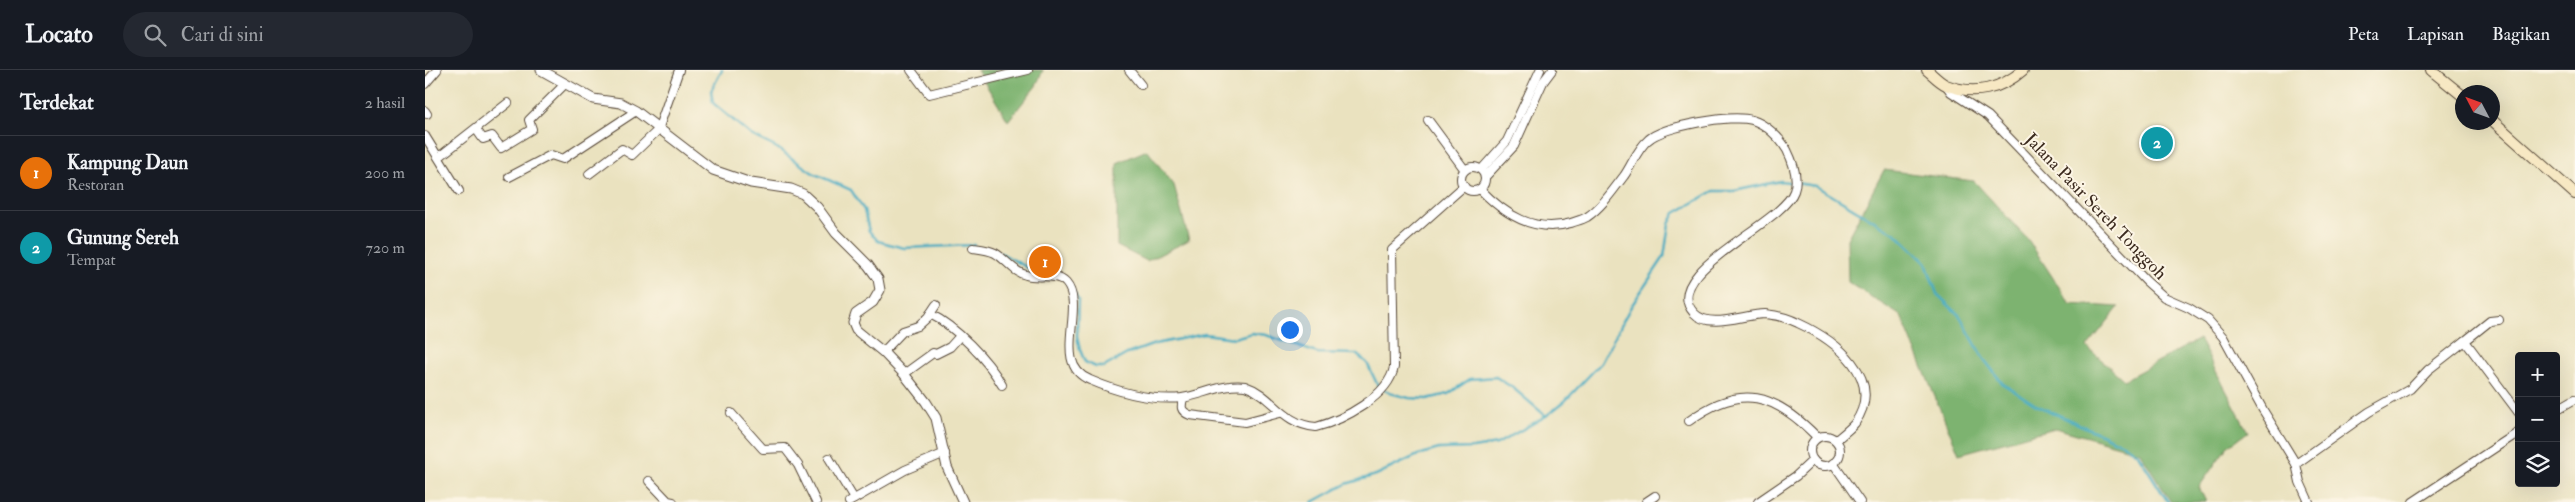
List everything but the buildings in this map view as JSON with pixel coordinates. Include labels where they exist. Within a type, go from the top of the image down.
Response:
[{"type":"main road","points":[[1927,70],[1946,84],[1977,90],[1999,87],[2023,70]]},
{"type":"main road","points":[[2431,70],[2455,90]]},
{"type":"main road","points":[[2500,127],[2575,194]]},
{"type":"street","points":[[425,84],[437,70]]},
{"type":"street","points":[[541,70],[593,99],[621,103],[636,111],[658,130],[713,170],[751,183],[791,189],[803,194],[817,207],[836,233],[868,265],[878,279],[880,290],[878,297],[856,314],[853,323],[856,330],[883,352],[905,374],[936,418],[947,468],[963,502]]},
{"type":"street","points":[[589,174],[623,149],[632,156],[658,130],[679,70]]},
{"type":"street","points":[[911,70],[929,94],[1028,70]]},
{"type":"street","points":[[1129,70],[1141,85]]},
{"type":"street","points":[[1483,173],[1474,167],[1465,170],[1461,178],[1464,186],[1471,190],[1479,189],[1484,184],[1483,173],[1507,141],[1540,70]]},
{"type":"street","points":[[1483,173],[1514,146],[1543,82],[1552,70]]},
{"type":"street","points":[[476,129],[483,139],[492,136],[501,148],[532,129],[529,120],[565,84]]},
{"type":"street","name":"Jalana Pasir Sereh Tonggoh","points":[[1946,84],[1951,92],[1994,122],[2152,286],[2165,297],[2189,308],[2208,320],[2223,337],[2263,410],[2297,464],[2300,482],[2309,502]]},
{"type":"street","points":[[439,157],[507,103]]},
{"type":"street","points":[[509,177],[551,155],[563,159],[636,111]]},
{"type":"street","points":[[1479,189],[1507,213],[1525,222],[1545,227],[1559,226],[1585,219],[1597,209],[1651,137],[1687,124],[1728,119],[1753,120],[1780,137],[1792,160],[1796,179],[1794,192],[1786,205],[1724,251],[1691,280],[1686,292],[1687,304],[1695,315],[1711,321],[1764,314],[1778,316],[1799,324],[1841,350],[1859,369],[1866,389],[1864,401],[1855,423],[1836,440]]},
{"type":"street","points":[[1428,120],[1465,170]]},
{"type":"street","points":[[425,136],[459,191]]},
{"type":"street","points":[[973,248],[994,253],[1026,275],[1057,278],[1065,283],[1072,302],[1069,346],[1077,369],[1087,380],[1138,395],[1164,398],[1183,398],[1245,386],[1264,397],[1281,413],[1292,420],[1316,427],[1331,422],[1366,403],[1385,388],[1394,367],[1392,250],[1464,186]]},
{"type":"street","points":[[883,352],[899,334],[918,326],[930,314],[936,304]]},
{"type":"street","points":[[930,314],[980,354],[1002,385]]},
{"type":"street","points":[[2297,464],[2369,412],[2410,389],[2427,370],[2490,321],[2499,320]]},
{"type":"street","points":[[905,374],[927,357],[950,347],[959,337]]},
{"type":"street","points":[[2465,341],[2515,408]]},
{"type":"street","points":[[1183,398],[1181,408],[1189,416],[1245,422],[1281,413]]},
{"type":"street","points":[[1689,421],[1719,402],[1738,398],[1761,398],[1775,403],[1795,415],[1817,438]]},
{"type":"street","points":[[2560,408],[2575,400]]},
{"type":"street","points":[[731,413],[763,449],[785,448],[798,465],[816,502]]},
{"type":"street","points":[[2413,502],[2515,435]]},
{"type":"street","points":[[1827,436],[1836,440],[1839,445],[1839,455],[1833,463],[1822,466],[1813,460],[1810,448],[1817,438],[1827,436]]},
{"type":"street","points":[[829,458],[852,500],[905,470],[945,453]]},
{"type":"street","points":[[1758,502],[1796,476],[1813,460]]},
{"type":"street","points":[[1833,463],[1860,502]]},
{"type":"street","points":[[649,481],[668,501],[673,502]]},
{"type":"street","points":[[1646,502],[1655,496]]},
{"type":"green space","points":[[977,70],[1043,70],[1036,86],[1008,121]]},
{"type":"green space","points":[[1147,150],[1174,185],[1189,240],[1147,261],[1117,246],[1117,163]]},
{"type":"green space","points":[[1884,170],[1974,181],[2029,241],[2070,304],[2119,307],[2087,347],[2124,380],[2199,339],[2248,432],[2227,447],[2199,487],[2206,502],[2171,502],[2140,452],[2055,428],[1959,454],[1901,316],[1848,282],[1847,239]]},
{"type":"waterway","points":[[722,70],[711,91],[713,103],[751,135],[777,148],[813,173],[851,190],[864,210],[869,231],[878,241],[904,248],[974,245]]},
{"type":"waterway","points":[[1313,502],[1346,484],[1376,475],[1418,455],[1439,449],[1473,448],[1497,444],[1546,416],[1565,401],[1601,363],[1630,308],[1664,257],[1669,224],[1675,213],[1714,191],[1734,191],[1781,181],[1816,186],[1896,234],[1926,263],[1937,294],[1960,316],[1983,358],[2003,384],[2036,405],[2123,444],[2138,454],[2168,502]]},
{"type":"waterway","points":[[1001,253],[1030,269],[1050,273]]},
{"type":"waterway","points":[[1070,284],[1078,300],[1077,337],[1080,350],[1085,362],[1096,367],[1104,367],[1127,354],[1155,344],[1205,334],[1234,338],[1252,333],[1266,335],[1317,353],[1356,354],[1367,363],[1378,386],[1390,393],[1409,398],[1427,399],[1448,394],[1470,379],[1496,377],[1513,388],[1546,416]]},
{"type":"place","name":"Gunung Sereh","points":[[2157,143]]},
{"type":"place","name":"Kampung Daun","points":[[1045,262]]}]
